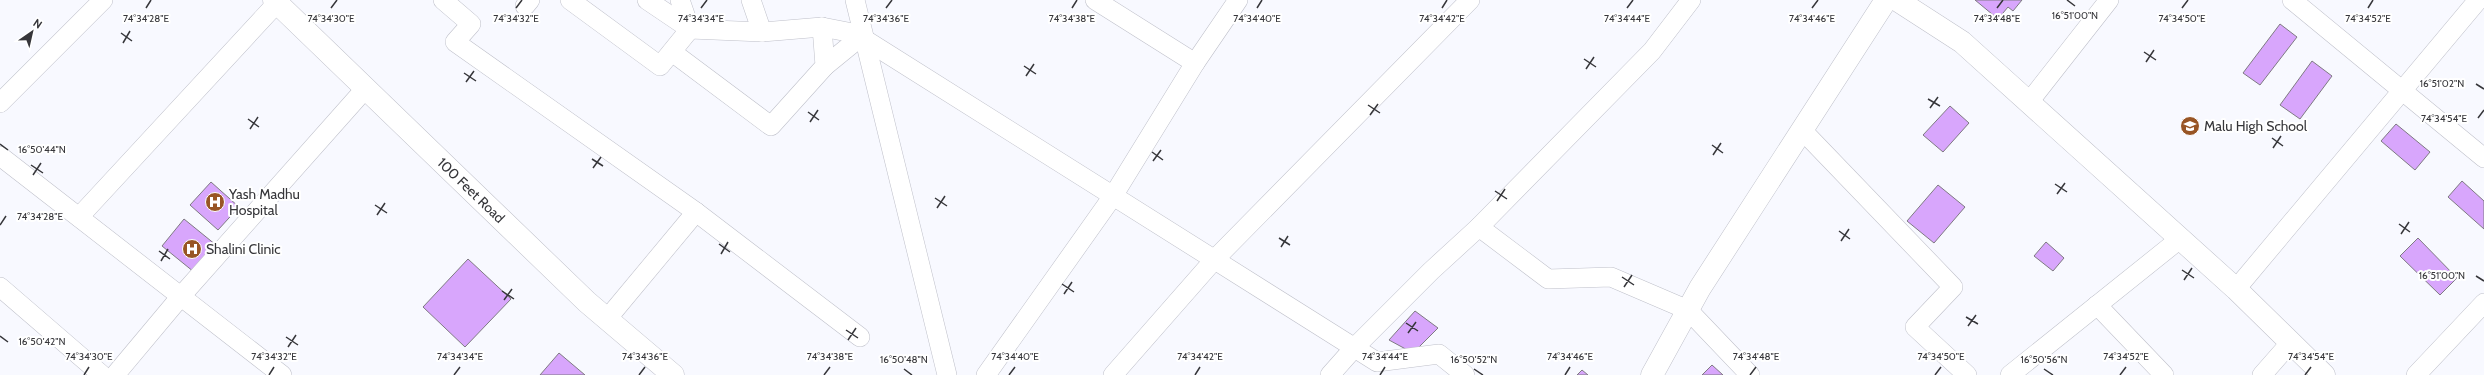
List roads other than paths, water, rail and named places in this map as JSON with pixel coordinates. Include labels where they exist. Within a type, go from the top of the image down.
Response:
[{"type":"street","points":[[0,103],[103,0]]},
{"type":"street","points":[[443,0],[472,24],[455,42],[696,212],[860,337]]},
{"type":"street","points":[[570,0],[660,66],[690,29]]},
{"type":"street","points":[[647,0],[690,29],[762,32],[822,27],[864,37],[1377,362],[1439,354],[1465,375]]},
{"type":"street","points":[[680,0],[690,29]]},
{"type":"street","points":[[751,0],[762,32]]},
{"type":"street","points":[[855,0],[947,375]]},
{"type":"street","points":[[1095,0],[1195,63]]},
{"type":"street","points":[[986,375],[1113,196],[1195,63],[1238,0]]},
{"type":"street","points":[[1113,375],[1214,260],[1470,0]]},
{"type":"street","points":[[1330,375],[1354,348],[1431,271],[1479,227],[1652,51],[1691,0]]},
{"type":"street","points":[[1652,375],[1700,288],[1886,0]]},
{"type":"street","points":[[1897,0],[1962,42],[2181,238],[2236,289],[2324,375]]},
{"type":"street","points":[[2029,102],[2109,0]]},
{"type":"street","points":[[2292,0],[2484,158]]},
{"type":"street","points":[[2236,289],[2478,0]]},
{"type":"street","points":[[79,216],[275,2]]},
{"type":"street","name":"100 Feet Road","points":[[275,2],[607,319],[673,375]]},
{"type":"street","points":[[822,27],[825,66]]},
{"type":"street","points":[[672,52],[771,126],[825,66],[864,37]]},
{"type":"street","points":[[115,375],[182,295],[365,89]]},
{"type":"street","points":[[1802,130],[1953,287],[1915,327],[1967,375]]},
{"type":"street","points":[[0,156],[182,295],[282,375]]},
{"type":"street","points":[[607,319],[696,212]]},
{"type":"street","points":[[1479,227],[1548,279],[1611,277],[1688,310],[1750,375]]},
{"type":"street","points":[[2010,375],[2181,238]]},
{"type":"street","points":[[0,288],[102,375]]},
{"type":"street","points":[[2416,375],[2484,303]]},
{"type":"street","points":[[2097,305],[2164,375]]},
{"type":"street","points":[[2262,375],[2291,342]]},
{"type":"place","name":"Malu High School","points":[[2190,126]]},
{"type":"place","name":"Yash Madhu Hospital","points":[[215,202]]},
{"type":"place","name":"Shalini Clinic","points":[[192,249]]}]
